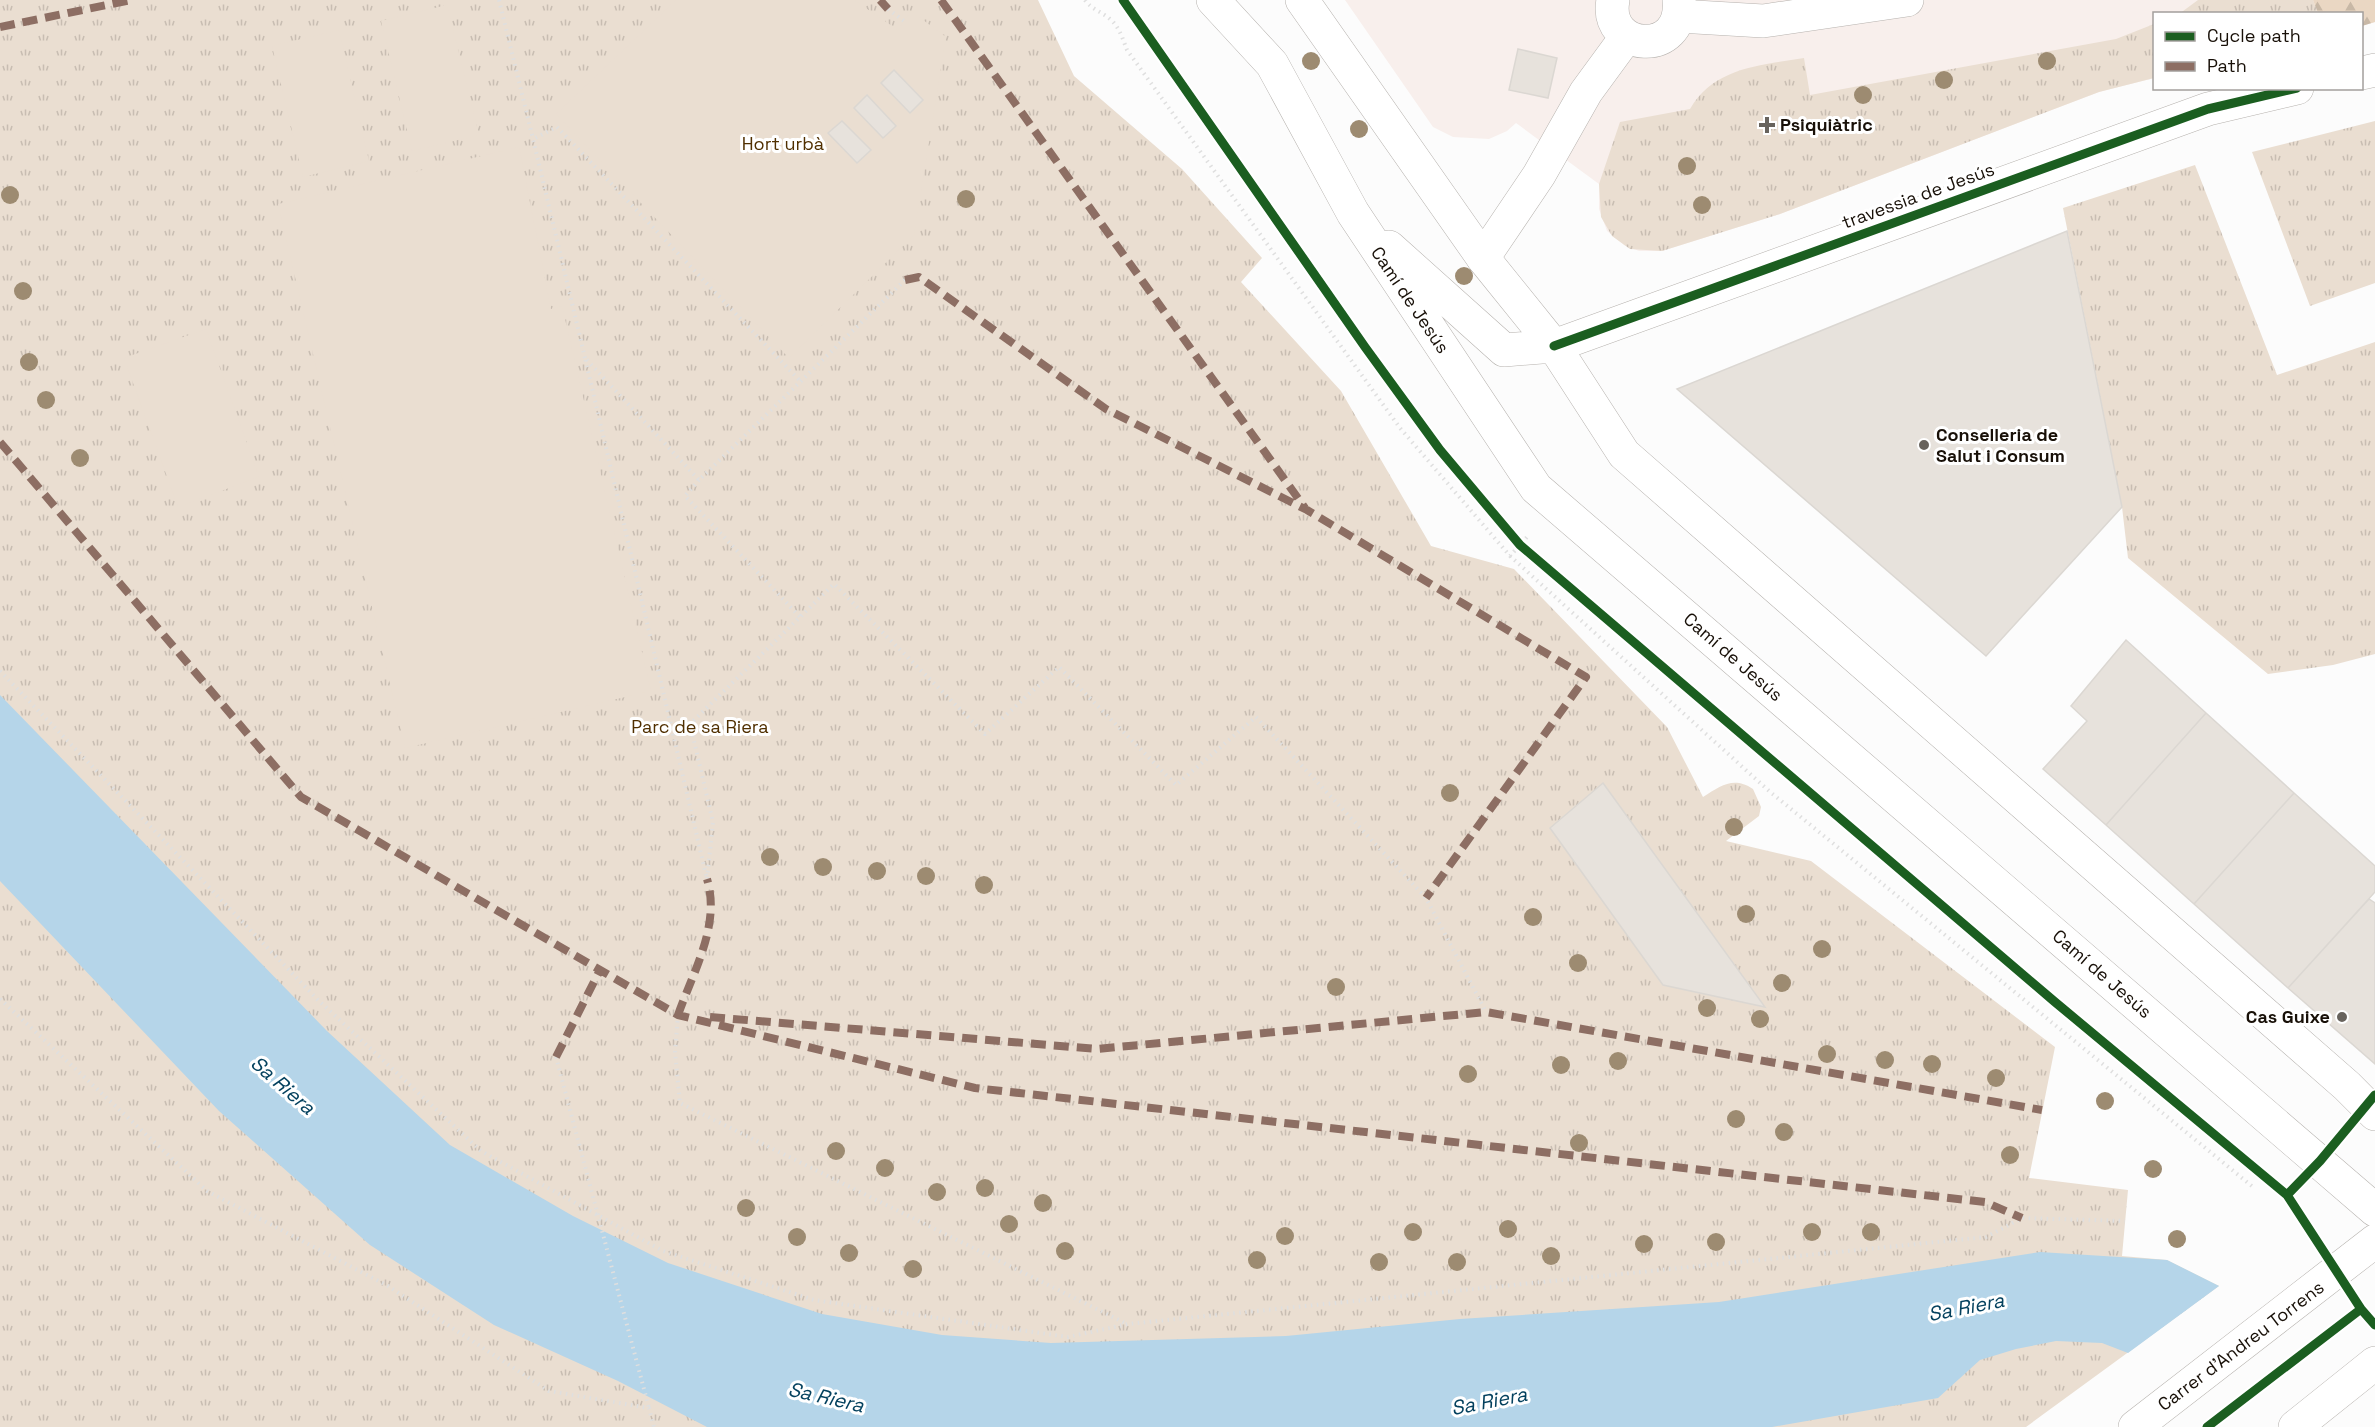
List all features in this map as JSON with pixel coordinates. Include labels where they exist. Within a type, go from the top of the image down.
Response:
[{"type":"main road","name":"Camí de Jesús","points":[[1213,0],[1272,64],[1353,213],[1536,488],[2375,1210]]},
{"type":"main road","points":[[1302,0],[1483,258],[1554,346],[1624,454],[2347,1086],[2375,1114]]},
{"type":"main road","points":[[1613,0],[1615,22],[1627,36],[1647,42],[1658,40],[1675,26],[1679,8],[1763,21],[1907,0]]},
{"type":"main road","points":[[1483,258],[1539,175],[1586,92],[1627,36]]},
{"type":"main road","name":"travessia de Jesús","points":[[1353,213],[1504,350],[1554,346],[2208,110],[2289,90]]},
{"type":"main road","name":"Carrer d'Andreu Torrens","points":[[2135,1427],[2375,1241]]},
{"type":"main road","points":[[2295,1427],[2375,1363]]},
{"type":"path","points":[[499,0],[707,879],[713,822],[690,724],[834,584],[985,734],[1059,667],[1176,784],[1256,717],[1426,898],[1486,1011]]},
{"type":"path","points":[[1085,0],[1091,8],[1111,20],[1121,34],[1127,50],[1400,428],[1510,556],[1769,791],[2253,1187]]},
{"type":"path","points":[[888,9],[904,21]]},
{"type":"path","points":[[533,139],[557,127],[802,383]]},
{"type":"path","points":[[800,617],[685,496],[905,280]]},
{"type":"path","points":[[585,358],[699,480]]},
{"type":"path","points":[[1510,556],[1534,530]]},
{"type":"path","points":[[1513,537],[1529,553]]},
{"type":"path","points":[[0,671],[317,999],[481,1151],[663,1251],[814,1300],[1068,1337],[1128,1324],[1986,1237],[2022,1218],[2125,1221]]},
{"type":"path","points":[[0,999],[207,1191],[388,1286],[549,1391],[649,1408]]},
{"type":"path","points":[[678,1015],[675,1052],[680,1103],[1128,1324]]},
{"type":"path","points":[[556,1057],[654,1427]]},
{"type":"shaded area","name":"Psiquiàtric","points":[[1345,0],[2375,0],[2375,22],[2363,26],[2363,12],[2153,12],[2153,78],[2099,92],[1780,214],[1662,251],[1639,251],[1624,245],[1607,231],[1599,209],[1599,184],[1516,123],[1507,131],[1489,139],[1453,137],[1433,127]]},
{"type":"green space","name":"Parc de sa Riera","points":[[0,0],[1038,0],[1074,76],[1182,169],[1262,258],[1241,282],[1341,391],[1431,546],[1514,569],[1667,727],[1703,797],[1721,786],[1733,783],[1746,785],[1753,789],[1761,807],[1759,816],[1726,841],[1811,861],[2055,1047],[2029,1178],[2128,1190],[2122,1256],[2167,1260],[2219,1286],[2026,1427],[0,1427]]},
{"type":"green space","name":"Hort urbà","points":[[676,0],[854,0],[898,30],[911,11],[946,37],[914,235],[789,358],[556,114]]},
{"type":"green space","points":[[2198,0],[2313,0],[2318,12],[2182,12]]},
{"type":"green space","points":[[2313,0],[2375,0],[2375,22],[2363,26],[2363,12],[2318,12]]},
{"type":"green space","points":[[447,5],[479,135],[412,151],[381,21]]},
{"type":"green space","points":[[2153,24],[2153,78],[2099,92],[1780,214],[1662,251],[1630,249],[1612,236],[1601,217],[1599,184],[1620,122],[1690,109],[1712,84],[1740,70],[1804,58],[1810,95],[2116,39]]},
{"type":"green space","points":[[339,30],[369,161],[303,177],[272,46]]},
{"type":"green space","points":[[2375,121],[2375,283],[2310,306],[2252,152]]},
{"type":"green space","points":[[519,147],[551,309],[562,306],[651,691],[405,748],[278,204]]},
{"type":"green space","points":[[2195,165],[2277,375],[2375,342],[2375,654],[2333,665],[2268,674],[2128,558],[2122,507],[2063,208]]},
{"type":"green space","points":[[206,329],[259,477],[178,507],[124,358]]},
{"type":"water","name":"Sa Riera","points":[[0,695],[327,1031],[450,1145],[573,1216],[668,1263],[822,1314],[942,1335],[1051,1343],[1286,1336],[1460,1319],[1719,1302],[2040,1252],[2167,1260],[2219,1286],[2128,1353],[2102,1343],[2056,1341],[2016,1349],[1980,1360],[1938,1398],[1772,1427],[707,1427],[618,1381],[494,1325],[370,1245],[219,1111],[0,881]]},
{"type":"building","points":[[1518,49],[1557,58],[1548,98],[1509,90]]},
{"type":"building","points":[[894,70],[923,100],[910,113],[881,83]]},
{"type":"building","points":[[867,95],[896,126],[883,138],[854,108]]},
{"type":"building","points":[[842,121],[871,150],[857,163],[828,133]]},
{"type":"building","name":"Conselleria de Salut i Consum","points":[[2067,231],[2122,507],[1986,656],[1677,389]]},
{"type":"building","points":[[2126,640],[2206,713],[2106,825],[2043,769],[2087,721],[2071,706]]},
{"type":"building","points":[[2206,713],[2294,793],[2194,904],[2106,825]]},
{"type":"building","points":[[1603,783],[1765,1007],[1663,985],[1550,828]]},
{"type":"building","points":[[2294,793],[2375,866],[2375,892],[2288,988],[2194,904]]},
{"type":"building","points":[[2369,899],[2375,903],[2375,1064],[2288,988]]},
{"type":"marked path","points":[[0,27],[131,0]]},
{"type":"marked path","points":[[880,0],[888,9]]},
{"type":"marked path","points":[[941,0],[1305,508]]},
{"type":"marked path","points":[[905,280],[919,277],[1106,409],[1307,510],[1586,677],[1426,898]]},
{"type":"marked path","points":[[0,442],[301,797],[678,1015],[975,1088],[1985,1202],[2022,1218]]},
{"type":"marked path","points":[[678,1015],[708,931],[710,896],[707,879]]},
{"type":"marked path","points":[[556,1057],[600,970]]},
{"type":"marked path","points":[[710,1017],[1097,1049],[1486,1012],[2042,1110]]},
{"type":"cycle path","points":[[1123,0],[1365,347],[1440,450],[1520,545],[2055,1002],[2287,1195],[2361,1309],[2375,1325]]},
{"type":"cycle path","points":[[1554,346],[2208,109],[2289,90]]},
{"type":"cycle path","points":[[2287,1195],[2320,1161],[2375,1095]]},
{"type":"cycle path","points":[[2207,1427],[2361,1309]]},
{"type":"place","name":"Psiquiàtric","points":[[1767,125]]},
{"type":"place","name":"Conselleria de Salut i Consum","points":[[1924,445]]},
{"type":"place","name":"Cas Guixe","points":[[2342,1017]]}]
